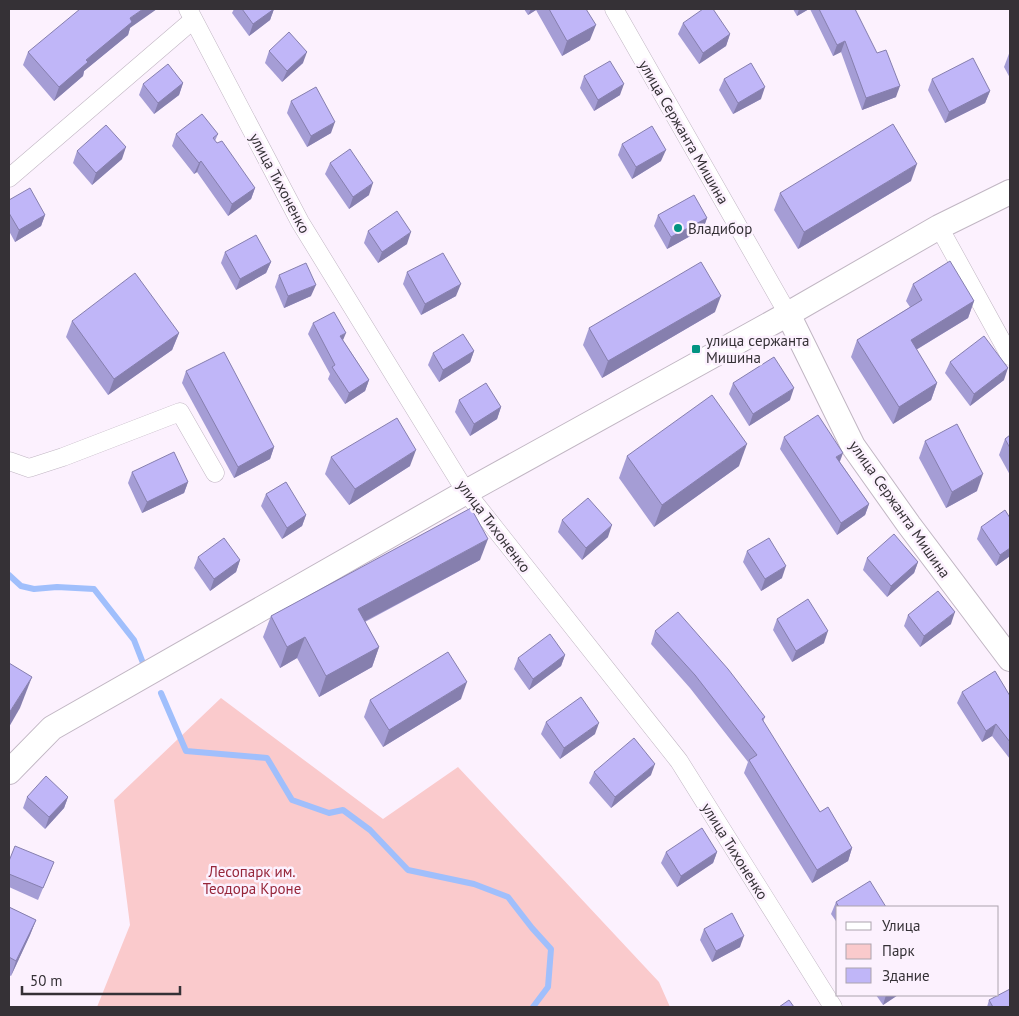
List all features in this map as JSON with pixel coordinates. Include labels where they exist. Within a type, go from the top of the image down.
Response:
[{"type":"main road","points":[[9,772],[52,728],[466,492],[788,314],[939,227],[1010,192]]},
{"type":"main road","name":"улица Сержанта Мишина","points":[[788,314],[853,446],[909,525],[1010,659]]},
{"type":"street","name":"улица Сержанта Мишина","points":[[614,9],[788,314]]},
{"type":"street","name":"улица Тихоненко","points":[[9,178],[190,14],[300,222],[466,492],[678,761],[833,1007]]},
{"type":"street","points":[[939,227],[1010,356]]},
{"type":"street","points":[[9,461],[29,468],[63,458],[180,412],[215,473]]},
{"type":"green space","name":"Лесопарк им. Теодора Кроне","points":[[221,698],[383,819],[458,767],[659,982],[670,1007],[97,1007],[130,925],[114,800]]},
{"type":"building","points":[[80,9],[143,9],[130,18],[132,22],[86,60],[88,62],[59,87],[28,52]]},
{"type":"building","points":[[242,9],[274,9],[253,24]]},
{"type":"building","points":[[549,9],[586,9],[596,25],[567,41]]},
{"type":"building","points":[[703,9],[713,9],[730,34],[703,53],[683,23]]},
{"type":"building","points":[[819,9],[855,9],[877,53],[886,50],[900,86],[866,98],[845,41],[837,45]]},
{"type":"building","points":[[289,32],[307,52],[287,71],[269,51]]},
{"type":"building","points":[[973,58],[990,91],[949,112],[932,79]]},
{"type":"building","points":[[610,61],[624,84],[598,100],[584,76]]},
{"type":"building","points":[[751,63],[765,87],[738,103],[724,79]]},
{"type":"building","points":[[168,64],[183,83],[158,103],[143,84]]},
{"type":"building","points":[[316,87],[335,122],[311,136],[291,101]]},
{"type":"building","points":[[202,114],[218,134],[213,138],[217,143],[222,141],[255,188],[232,204],[201,161],[199,163],[176,134]]},
{"type":"building","points":[[893,124],[917,164],[804,232],[780,193]]},
{"type":"building","points":[[106,125],[126,147],[96,173],[77,151]]},
{"type":"building","points":[[652,126],[666,150],[636,167],[622,144]]},
{"type":"building","points":[[350,149],[373,183],[353,197],[330,163]]},
{"type":"building","points":[[30,188],[45,215],[19,230],[9,213],[9,200]]},
{"type":"building","points":[[694,195],[707,218],[671,237],[658,215]]},
{"type":"building","points":[[397,211],[411,232],[382,252],[368,231]]},
{"type":"building","points":[[256,235],[271,262],[240,279],[225,252]]},
{"type":"building","points":[[443,253],[461,284],[425,304],[407,272]]},
{"type":"building","points":[[950,261],[974,301],[911,340],[937,383],[899,407],[857,340],[922,300],[913,284]]},
{"type":"building","points":[[701,262],[721,296],[608,361],[589,328]]},
{"type":"building","points":[[306,263],[316,285],[288,296],[279,275]]},
{"type":"building","points":[[135,273],[179,333],[114,379],[72,321]]},
{"type":"building","points":[[334,312],[346,333],[340,336],[369,380],[349,393],[332,367],[335,365],[313,323]]},
{"type":"building","points":[[463,334],[474,351],[443,370],[433,353]]},
{"type":"building","points":[[984,336],[1008,368],[974,394],[950,362]]},
{"type":"building","points":[[224,352],[274,447],[238,467],[186,371]]},
{"type":"building","points":[[774,357],[794,388],[753,414],[733,383]]},
{"type":"building","points":[[486,383],[501,407],[474,424],[459,400]]},
{"type":"building","points":[[712,395],[747,444],[662,505],[627,456]]},
{"type":"building","points":[[818,415],[843,453],[836,457],[869,504],[841,523],[784,437]]},
{"type":"building","points":[[397,418],[416,450],[355,489],[331,457]]},
{"type":"building","points":[[957,424],[983,474],[952,492],[925,441]]},
{"type":"building","points":[[1010,435],[1010,448],[1005,439]]},
{"type":"building","points":[[174,452],[188,482],[147,502],[132,472]]},
{"type":"building","points":[[286,482],[306,515],[287,528],[266,494]]},
{"type":"building","points":[[588,498],[612,525],[586,548],[562,520]]},
{"type":"building","points":[[471,508],[488,539],[358,609],[379,647],[326,676],[305,637],[287,647],[271,616]]},
{"type":"building","points":[[1005,510],[1010,518],[1010,548],[1000,555],[981,527]]},
{"type":"building","points":[[894,534],[918,562],[891,586],[867,558]]},
{"type":"building","points":[[224,538],[240,560],[214,579],[198,557]]},
{"type":"building","points":[[769,538],[786,566],[765,579],[747,551]]},
{"type":"building","points":[[938,591],[955,612],[924,636],[908,615]]},
{"type":"building","points":[[808,599],[828,631],[796,651],[777,619]]},
{"type":"building","points":[[678,612],[728,669],[765,717],[762,719],[820,812],[828,807],[852,848],[817,870],[749,760],[757,755],[695,675],[655,631]]},
{"type":"building","points":[[550,634],[565,655],[533,679],[518,658]]},
{"type":"building","points":[[448,652],[467,682],[389,730],[370,700]]},
{"type":"building","points":[[9,663],[32,677],[9,713]]},
{"type":"building","points":[[995,671],[1010,696],[1010,742],[996,724],[986,731],[962,692]]},
{"type":"building","points":[[581,697],[599,723],[564,748],[546,722]]},
{"type":"building","points":[[634,738],[655,764],[615,797],[594,772]]},
{"type":"building","points":[[46,776],[68,797],[49,817],[27,797]]},
{"type":"building","points":[[702,828],[717,852],[681,876],[666,852]]},
{"type":"building","points":[[15,846],[54,862],[43,888],[9,874],[9,861]]},
{"type":"building","points":[[870,881],[885,906],[838,906],[836,902]]},
{"type":"building","points":[[9,907],[36,920],[16,961],[9,957]]},
{"type":"building","points":[[732,913],[744,936],[716,951],[704,929]]},
{"type":"building","points":[[1010,989],[1010,1007],[993,1007],[989,1000]]},
{"type":"building","points":[[789,1000],[794,1007],[779,1007]]},
{"type":"waterway","points":[[9,575],[21,586],[34,589],[57,587],[94,589],[134,640],[143,663]]},
{"type":"waterway","points":[[161,693],[186,751],[267,758],[292,800],[329,813],[343,810],[370,830],[408,870],[474,884],[508,897],[551,949],[548,987],[533,1007]]},
{"type":"place","name":"Владибор","points":[[678,228]]},
{"type":"place","name":"улица cержанта Мишина","points":[[696,349]]}]
